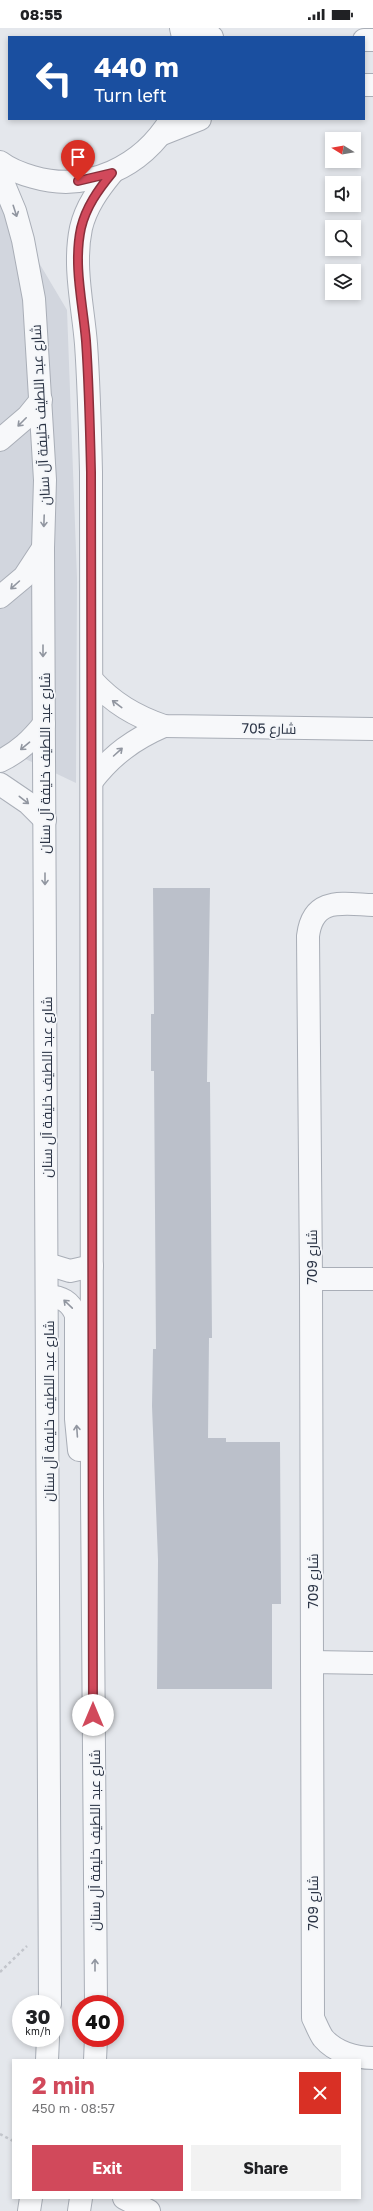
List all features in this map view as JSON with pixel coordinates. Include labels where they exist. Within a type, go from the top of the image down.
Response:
[{"type":"street","points":[[198,28],[210,36]]},
{"type":"street","points":[[0,162],[22,174],[44,180],[67,182],[90,180],[112,173],[131,163],[147,150],[166,127],[196,120]]},
{"type":"street","name":"شارع عبد اللطيف خليفة آل سنان","points":[[96,1995],[92,1496],[92,680],[90,410],[78,248],[81,228],[88,207],[98,189],[112,173]]},
{"type":"street","name":"شارع عبد اللطيف خليفة آل سنان","points":[[0,175],[15,211],[30,269],[38,350],[46,480],[43,548],[50,1995]]},
{"type":"street","points":[[0,440],[23,421],[41,400]]},
{"type":"street","points":[[0,597],[24,577],[43,548]]},
{"type":"street","name":"شارع 705","points":[[92,680],[107,696],[124,709],[144,719],[164,726],[373,729]]},
{"type":"street","points":[[0,762],[15,754],[31,740],[44,724]]},
{"type":"street","name":"شارع 705","points":[[92,781],[106,762],[123,747],[143,735],[164,726]]},
{"type":"street","points":[[0,784],[9,788],[28,803],[45,820]]},
{"type":"street","name":"شارع 709","points":[[373,905],[335,904],[326,906],[312,918],[309,927],[313,2018],[324,2038],[342,2052],[364,2058],[373,2058]]},
{"type":"street","points":[[47,1264],[70,1271],[92,1266]]},
{"type":"street","points":[[311,1279],[373,1279]]},
{"type":"street","points":[[47,1296],[62,1298],[69,1303],[76,1315],[77,1436],[84,1474],[92,1496]]},
{"type":"street","points":[[312,1662],[373,1663]]},
{"type":"street","points":[[47,2059],[48,2047]]},
{"type":"street","points":[[95,2059],[96,2047]]},
{"type":"street","points":[[28,2211],[31,2199]]},
{"type":"street","points":[[79,2211],[81,2199]]},
{"type":"street","points":[[126,2199],[149,2211]]},
{"type":"path","points":[[0,2134],[12,2140]]},
{"type":"shaded area","points":[[0,197],[67,310],[77,578],[76,783],[15,754],[0,761]]},
{"type":"building","points":[[153,888],[210,888],[207,1082],[210,1082],[212,1338],[209,1338],[208,1438],[226,1438],[226,1442],[280,1442],[281,1604],[272,1604],[272,1689],[157,1689],[158,1560],[152,1406],[153,1349],[156,1349],[154,1071],[151,1071],[151,1014],[154,1014]]},
{"type":"route","points":[[78,181],[90,180],[112,173],[98,189],[88,207],[81,228],[78,248],[78,269],[90,410],[91,472],[93,1715]]}]
